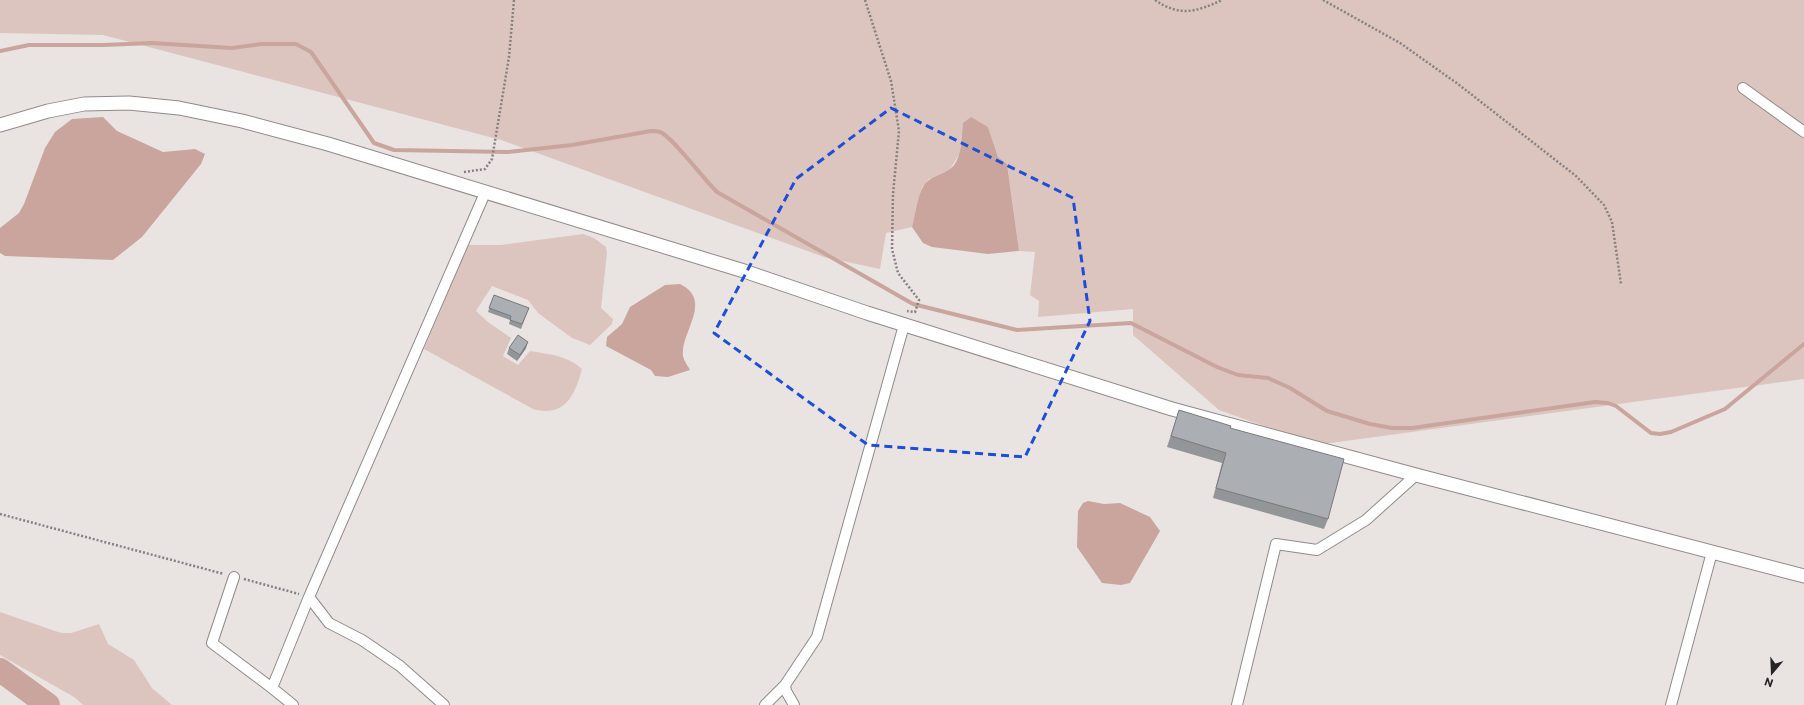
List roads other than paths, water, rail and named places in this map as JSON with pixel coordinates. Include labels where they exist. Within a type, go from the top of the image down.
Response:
[{"type":"street","points":[[1743,88],[1804,132]]},
{"type":"street","points":[[0,125],[48,111],[84,104],[129,103],[180,108],[242,121],[328,144],[484,193],[744,271],[904,325],[1172,409],[1416,475],[1804,576]]},
{"type":"street","points":[[272,688],[309,597],[484,193]]},
{"type":"street","points":[[766,705],[785,685],[817,636],[904,325]]},
{"type":"street","points":[[1237,705],[1276,544],[1317,550],[1366,520],[1416,475]]},
{"type":"street","points":[[1671,705],[1712,552]]},
{"type":"street","points":[[234,577],[212,643],[293,705]]},
{"type":"street","points":[[309,597],[329,623],[362,640],[400,666],[444,705]]},
{"type":"street","points":[[785,685],[786,691],[794,705]]},
{"type":"waterway","points":[[0,51],[29,45],[103,45],[152,43],[232,48],[261,44],[296,44],[311,52],[374,143],[394,150],[508,152],[572,145],[651,131],[659,132],[672,141],[717,192],[913,304],[1017,330],[1131,323],[1217,367],[1238,375],[1268,378],[1290,388],[1327,411],[1370,424],[1392,428],[1412,428],[1595,402],[1608,403],[1616,406],[1651,433],[1660,434],[1671,432],[1725,409],[1804,344]]},
{"type":"waterway","points":[[0,670],[48,705]]}]
